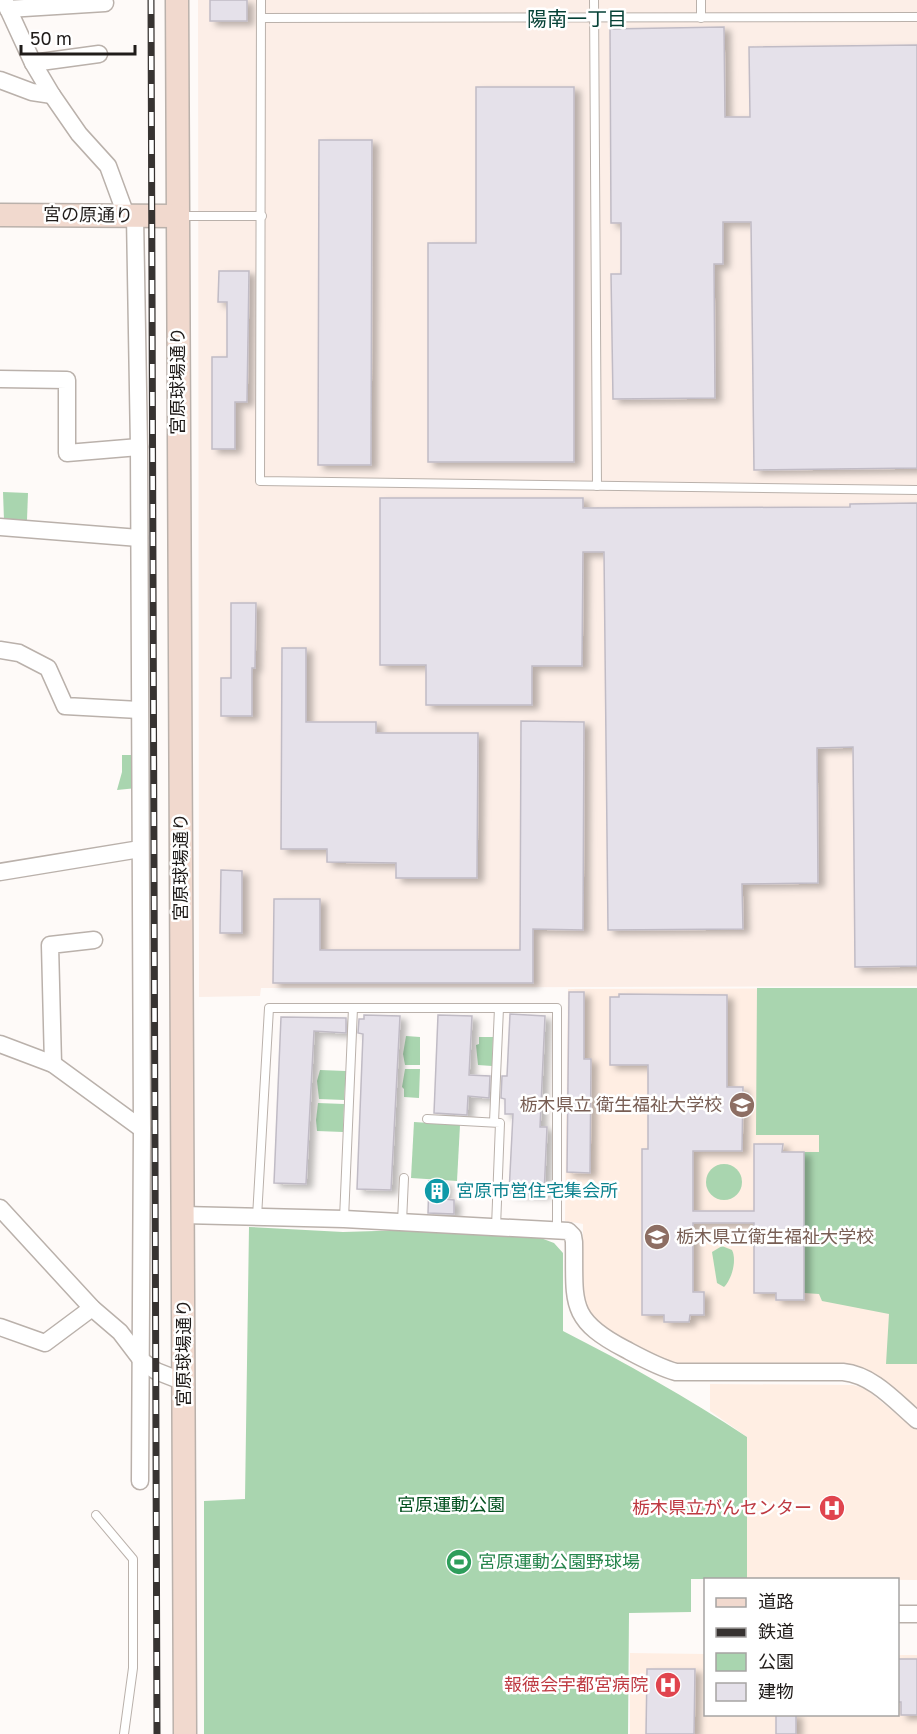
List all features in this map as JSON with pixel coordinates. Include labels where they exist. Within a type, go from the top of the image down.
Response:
[{"type":"street","name":"宮原球場通り","points":[[177,0],[176,216],[185,1734]]},
{"type":"street","points":[[105,3],[6,4],[33,63],[79,134],[108,166],[130,215],[139,447],[142,1129],[140,1481]]},
{"type":"street","points":[[33,63],[99,54]]},
{"type":"street","points":[[0,80],[32,92],[52,95]]},
{"type":"street","name":"宮の原通り","points":[[0,215],[176,216]]},
{"type":"street","points":[[0,379],[67,380],[67,453],[139,447]]},
{"type":"street","points":[[0,527],[139,538]]},
{"type":"street","points":[[0,650],[19,653],[48,668],[65,706],[139,710]]},
{"type":"street","points":[[0,872],[140,849]]},
{"type":"street","points":[[53,1064],[50,945],[94,940]]},
{"type":"street","points":[[0,1044],[53,1064],[142,1129]]},
{"type":"street","points":[[0,1208],[92,1308],[120,1332],[142,1361],[156,1371],[184,1382]]},
{"type":"street","points":[[183,1215],[344,1219],[568,1230],[573,1236],[575,1296],[581,1315],[599,1335],[624,1349],[656,1365],[680,1372],[843,1372],[857,1374],[869,1379],[917,1420]]},
{"type":"street","points":[[0,1327],[45,1343],[92,1308]]},
{"type":"street","points":[[899,1614],[917,1614]]},
{"type":"lane","points":[[261,0],[260,481],[917,490]]},
{"type":"lane","points":[[594,0],[597,486]]},
{"type":"lane","points":[[701,0],[701,18]]},
{"type":"lane","points":[[261,18],[917,17]]},
{"type":"lane","points":[[176,216],[262,216]]},
{"type":"lane","points":[[257,1217],[269,1008],[353,1008],[427,1013],[500,1008],[557,1008],[556,1230]]},
{"type":"lane","points":[[344,1219],[353,1008]]},
{"type":"lane","points":[[494,1122],[500,1008]]},
{"type":"lane","points":[[427,1119],[500,1122],[496,1227]]},
{"type":"lane","points":[[402,1222],[404,1178]]},
{"type":"lane","points":[[96,1515],[133,1559],[133,1668],[124,1734]]},
{"type":"shaded area","points":[[198,0],[917,0],[917,986],[261,988],[260,996],[199,997]]},
{"type":"shaded area","name":"栃木県立 衛生福祉大学校","points":[[917,988],[917,1407],[897,1391],[854,1365],[679,1364],[661,1360],[600,1325],[589,1315],[582,1293],[583,1224],[565,1221],[568,989]]},
{"type":"shaded area","name":"栃木県立がんセンター","points":[[710,1384],[853,1385],[866,1389],[917,1429],[917,1580],[747,1578],[747,1437],[710,1411]]},
{"type":"shaded area","name":"報徳会宇都宮病院","points":[[630,1653],[704,1654],[704,1716],[899,1716],[899,1655],[917,1655],[917,1734],[630,1734]]},
{"type":"green space","points":[[3,492],[28,493],[27,520],[4,520]]},
{"type":"green space","points":[[122,755],[137,755],[137,788],[117,790],[122,772]]},
{"type":"green space","points":[[757,988],[917,988],[917,1364],[886,1364],[889,1314],[822,1301],[819,1294],[804,1293],[804,1152],[819,1152],[819,1135],[756,1135]]},
{"type":"green space","points":[[406,1036],[420,1037],[420,1065],[405,1065],[403,1054]]},
{"type":"green space","points":[[479,1037],[493,1037],[492,1066],[478,1065],[476,1045],[479,1044]]},
{"type":"green space","points":[[405,1069],[420,1069],[419,1098],[404,1097],[402,1087]]},
{"type":"green space","points":[[320,1070],[346,1071],[344,1100],[319,1099],[317,1081]]},
{"type":"green space","points":[[318,1103],[344,1104],[343,1132],[317,1131]]},
{"type":"green space","points":[[414,1122],[460,1125],[457,1181],[411,1178]]},
{"type":"green space","points":[[724,1164],[737,1169],[742,1182],[737,1195],[724,1200],[711,1195],[706,1182],[711,1169]]},
{"type":"green space","name":"宮原運動公園","points":[[249,1227],[343,1232],[410,1230],[538,1237],[554,1243],[563,1253],[563,1331],[656,1381],[747,1437],[747,1578],[691,1579],[691,1612],[629,1613],[628,1734],[204,1734],[204,1501],[245,1499]]},
{"type":"green space","points":[[722,1246],[732,1250],[734,1259],[731,1274],[724,1287],[717,1283],[712,1252]]},
{"type":"building","points":[[210,0],[247,0],[247,21],[210,21]]},
{"type":"building","points":[[724,27],[725,117],[750,117],[749,47],[917,45],[917,468],[754,470],[751,222],[723,222],[723,264],[714,264],[715,398],[613,399],[611,274],[621,274],[621,223],[611,223],[610,29]]},
{"type":"building","points":[[476,87],[574,87],[574,462],[428,462],[428,243],[476,243]]},
{"type":"building","points":[[319,140],[372,140],[371,465],[318,465]]},
{"type":"building","points":[[219,271],[249,271],[247,402],[235,402],[235,449],[212,449],[212,357],[227,357],[227,302],[218,302]]},
{"type":"building","points":[[380,498],[583,498],[583,508],[850,507],[850,504],[917,503],[917,966],[855,967],[853,747],[817,748],[818,883],[742,884],[743,929],[608,930],[604,552],[583,552],[582,666],[532,666],[532,705],[426,705],[426,665],[380,665]]},
{"type":"building","points":[[231,603],[256,603],[252,716],[221,716],[221,678],[231,678]]},
{"type":"building","points":[[282,648],[306,648],[306,722],[376,722],[376,733],[478,733],[477,878],[396,878],[396,863],[327,862],[327,849],[281,849]]},
{"type":"building","points":[[521,721],[584,722],[583,930],[533,929],[533,983],[273,983],[274,899],[320,899],[320,950],[520,950]]},
{"type":"building","points":[[221,870],[242,871],[242,933],[220,933]]},
{"type":"building","points":[[569,992],[584,992],[584,1059],[591,1059],[590,1173],[567,1172]]},
{"type":"building","points":[[619,994],[727,995],[727,1087],[743,1087],[742,1151],[693,1151],[693,1211],[754,1211],[754,1144],[783,1144],[782,1152],[804,1152],[804,1300],[776,1300],[776,1293],[754,1293],[754,1223],[693,1223],[693,1292],[704,1292],[704,1315],[690,1315],[689,1322],[664,1322],[664,1315],[642,1315],[642,1149],[648,1149],[648,1065],[610,1065],[610,997],[619,997]]},
{"type":"building","points":[[510,1014],[545,1016],[540,1127],[547,1127],[544,1195],[509,1193],[513,1114],[505,1114],[505,1099],[501,1098],[502,1076],[507,1076]]},
{"type":"building","points":[[364,1015],[400,1016],[391,1190],[357,1189],[363,1034],[358,1033],[359,1019],[364,1019]]},
{"type":"building","points":[[438,1015],[472,1016],[469,1075],[490,1076],[489,1098],[468,1096],[467,1115],[434,1113]]},
{"type":"building","points":[[281,1017],[346,1018],[346,1033],[314,1031],[306,1184],[274,1183]]},
{"type":"building","name":"宮原市営住宅集会所","points":[[429,1181],[446,1182],[445,1199],[454,1200],[454,1214],[428,1213]]},
{"type":"building","points":[[899,1659],[917,1659],[917,1715],[901,1715],[901,1702],[899,1702]]},
{"type":"building","points":[[647,1669],[695,1669],[694,1734],[646,1734]]},
{"type":"building","points":[[776,1716],[796,1716],[796,1734],[776,1734]]},
{"type":"railway","points":[[151,0],[157,1734]]},
{"type":"place","name":"栃木県立 衛生福祉大学校","points":[[742,1105]]},
{"type":"place","name":"宮原市営住宅集会所","points":[[437,1191]]},
{"type":"place","name":"栃木県立衛生福祉大学校","points":[[657,1237]]},
{"type":"place","name":"栃木県立がんセンター","points":[[832,1508]]},
{"type":"place","name":"宮原運動公園野球場","points":[[459,1562]]},
{"type":"place","name":"報徳会宇都宮病院","points":[[668,1685]]},
{"type":"district","name":"陽南一丁目","points":[[577,19]]}]
